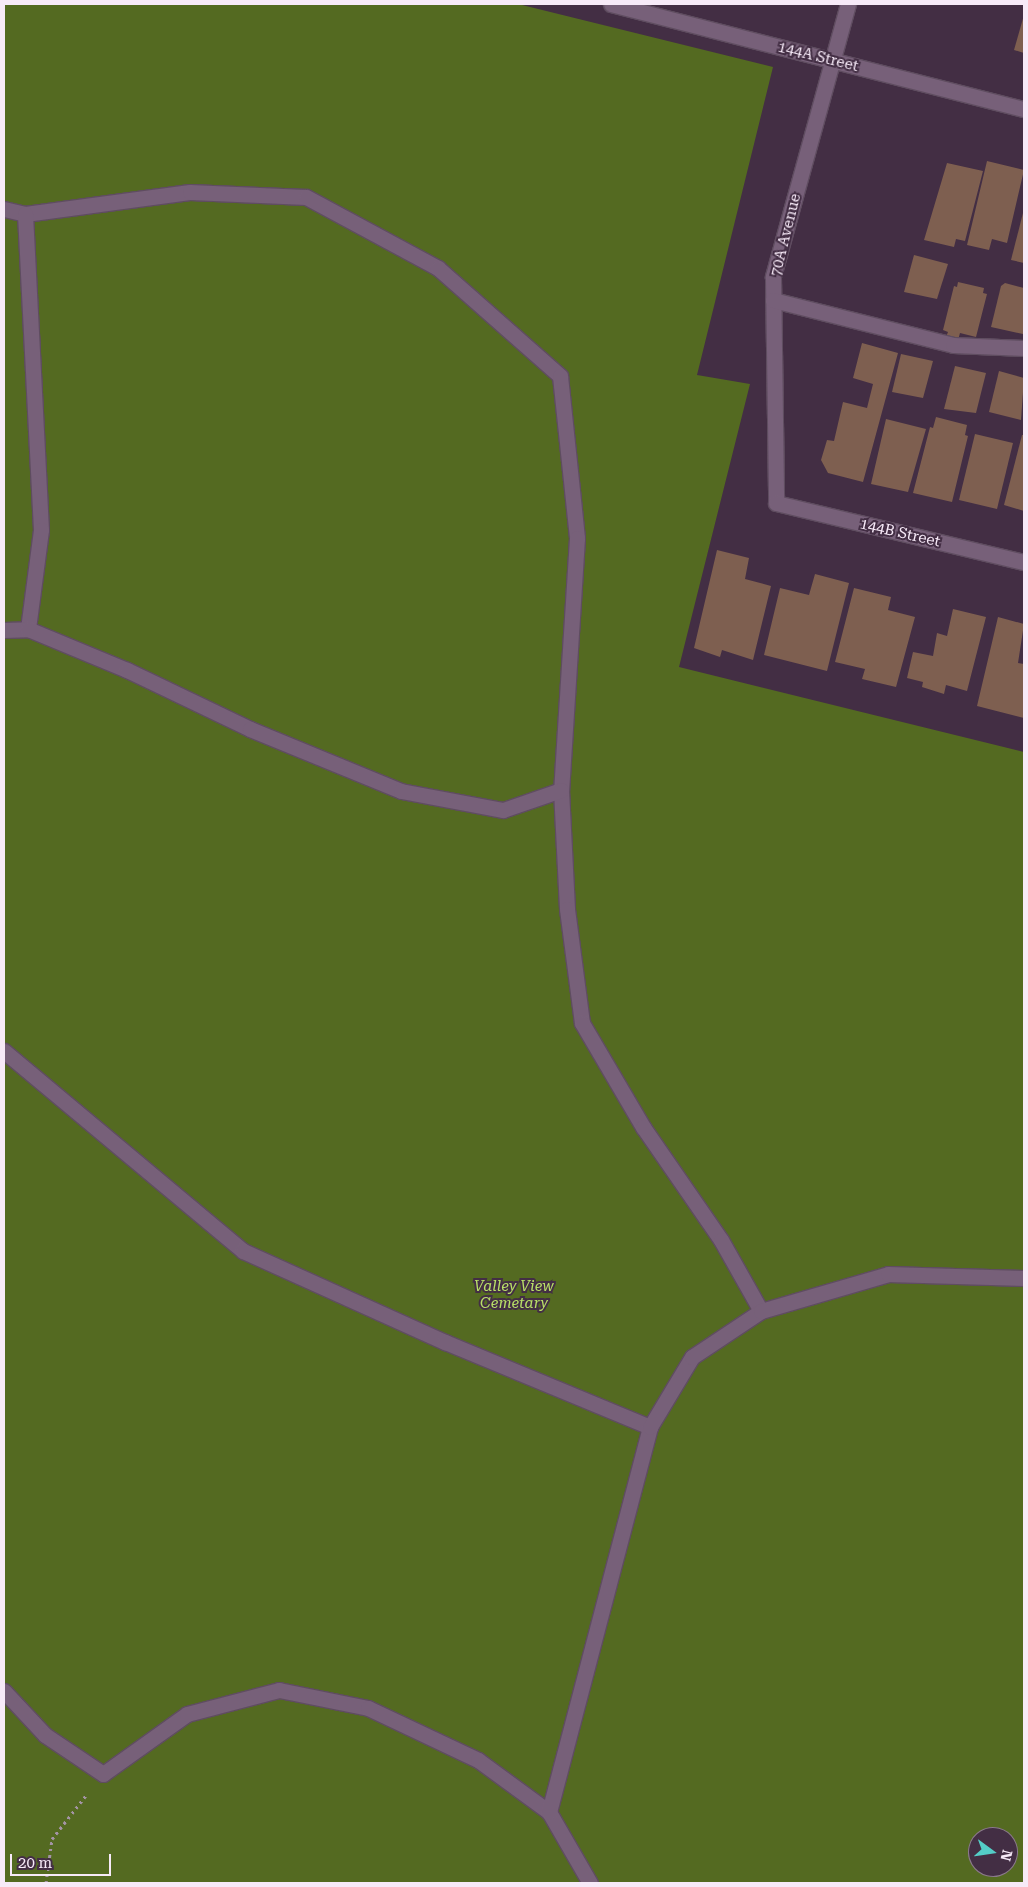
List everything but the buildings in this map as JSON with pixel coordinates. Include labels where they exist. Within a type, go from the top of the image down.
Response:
[{"type":"street","name":"144A Street","points":[[611,4],[1024,109]]},
{"type":"street","name":"70A Avenue","points":[[776,503],[773,277],[848,4]]},
{"type":"street","points":[[4,209],[26,214],[190,192],[306,197],[438,268],[560,376],[577,538],[561,790],[567,909],[582,1023],[643,1127],[721,1240],[761,1311]]},
{"type":"street","points":[[26,214],[41,530],[28,629]]},
{"type":"street","points":[[774,300],[952,345],[1024,348]]},
{"type":"street","name":"144B Street","points":[[776,503],[1024,562]]},
{"type":"street","points":[[4,630],[28,629],[127,670],[250,729],[401,791],[503,810],[561,790]]},
{"type":"street","points":[[4,1050],[243,1251],[445,1342],[650,1427]]},
{"type":"street","points":[[549,1812],[650,1427],[692,1357],[761,1311],[888,1274],[1024,1278]]},
{"type":"street","points":[[4,1691],[45,1736],[103,1774],[187,1714],[279,1690],[368,1708],[478,1760],[549,1812],[590,1883]]},
{"type":"path","points":[[46,1883],[52,1839],[103,1774]]},
{"type":"green space","name":"Valley View Cemetary","points":[[4,4],[518,4],[773,67],[697,375],[750,384],[679,667],[1024,752],[1024,1883],[4,1883]]}]
